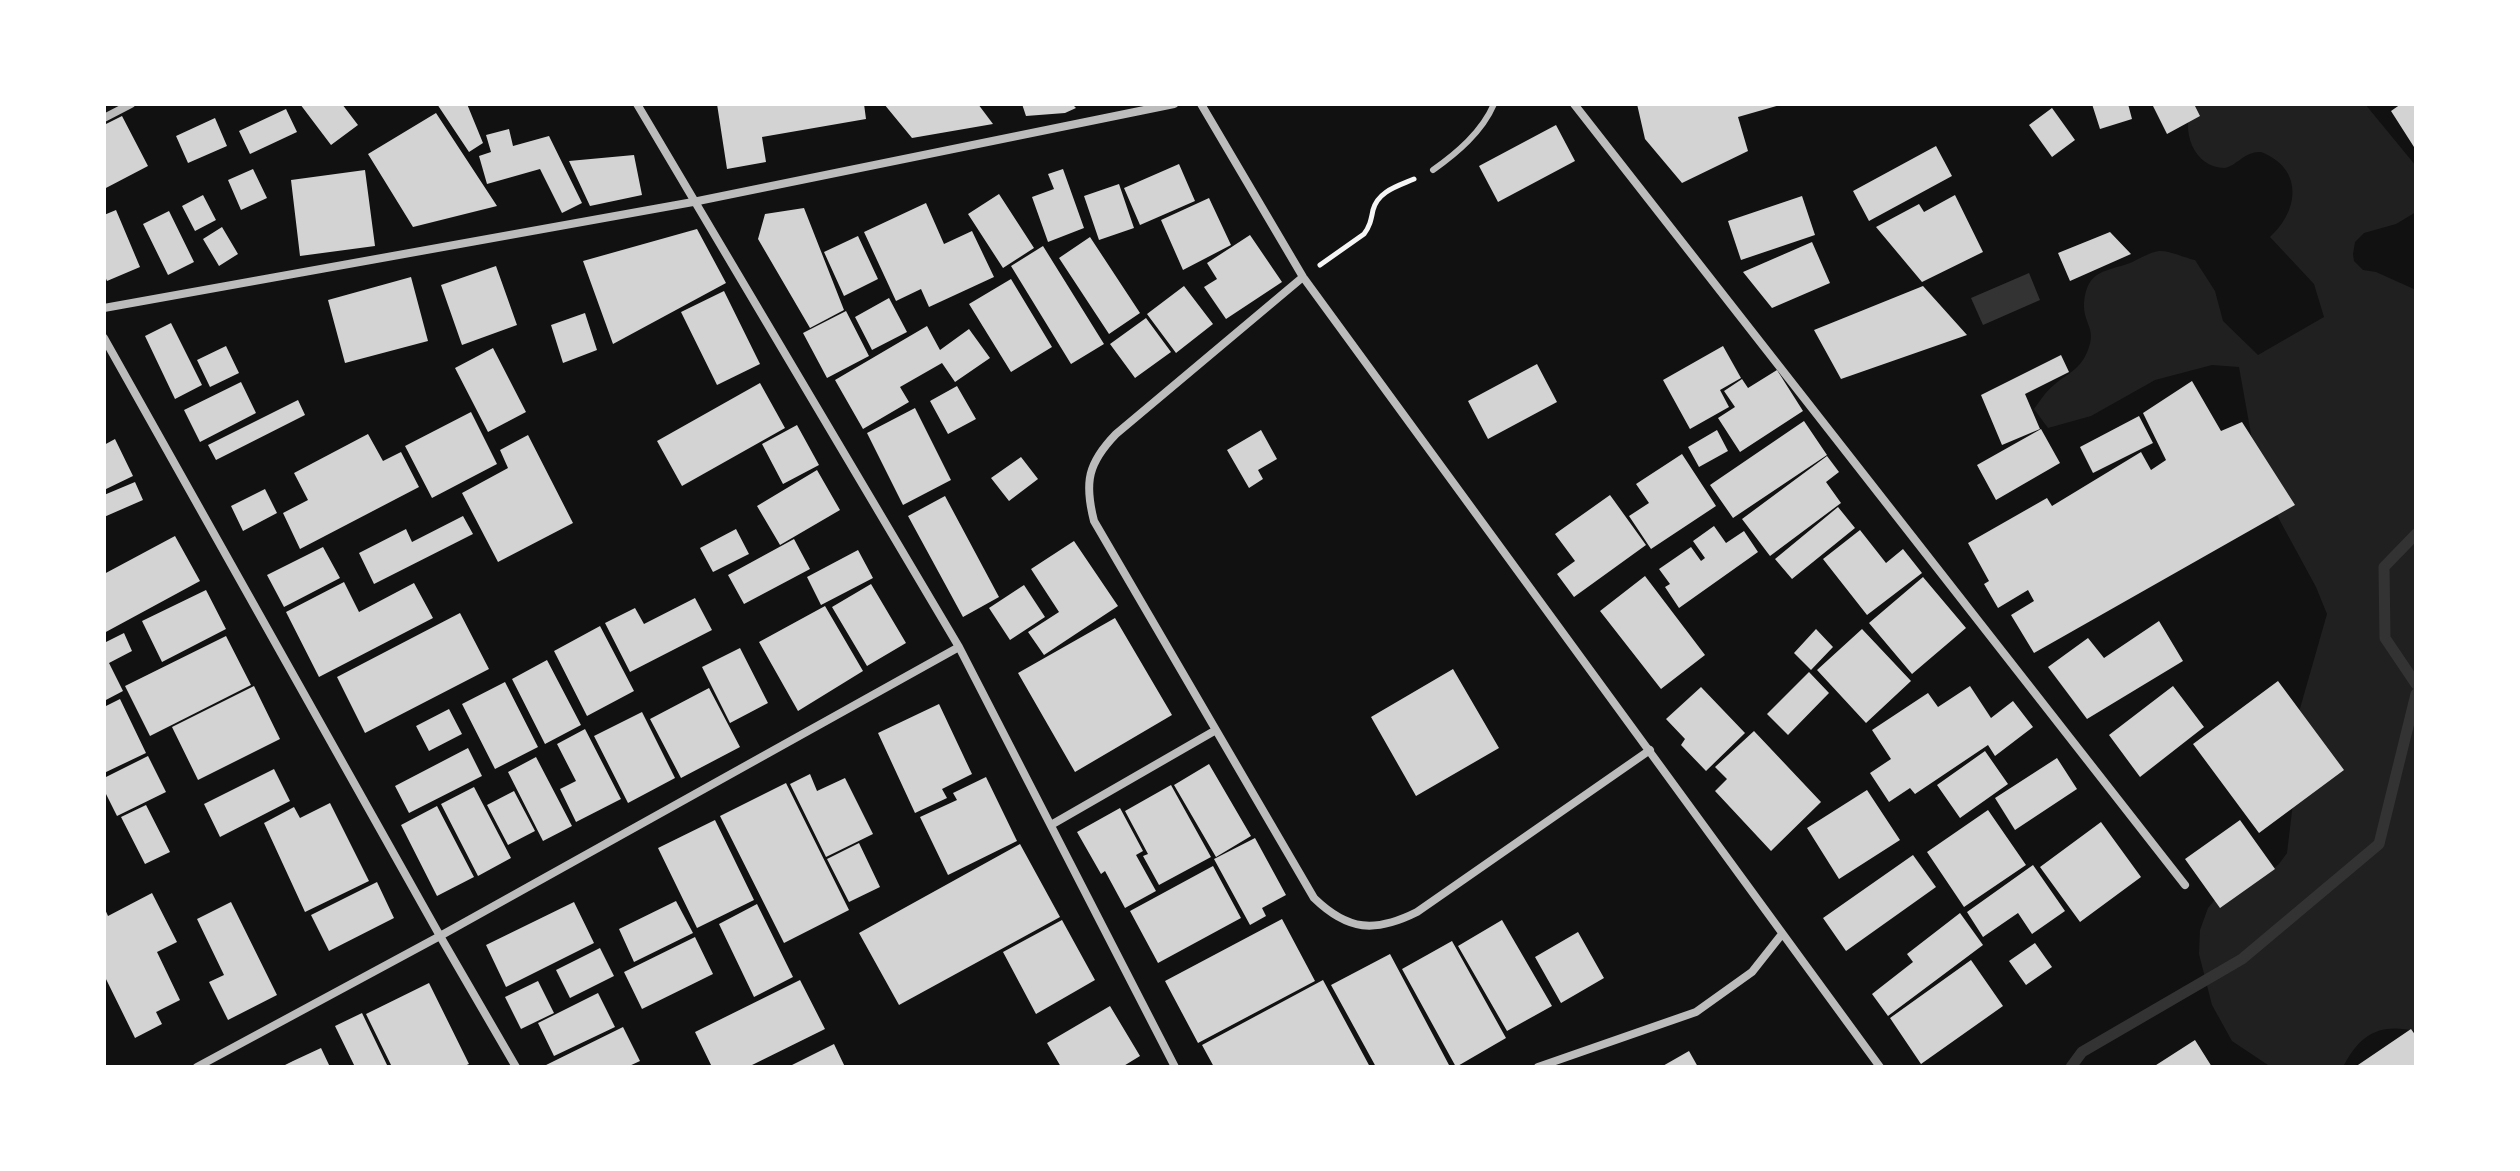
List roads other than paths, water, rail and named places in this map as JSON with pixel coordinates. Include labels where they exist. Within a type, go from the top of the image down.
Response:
[{"type":"street","points":[[104,118],[131,104]]},
{"type":"street","points":[[637,104],[959,647],[1175,1067]]},
{"type":"street","points":[[104,308],[693,202],[1174,104]]},
{"type":"street","points":[[1201,104],[1303,277],[1880,1067]]},
{"type":"street","points":[[1574,104],[2185,885]]},
{"type":"street","points":[[1303,277],[1116,434],[1100,452],[1089,474],[1088,498],[1094,521],[1314,898],[1330,914],[1351,924],[1374,927],[1397,923],[1650,750]]},
{"type":"street","points":[[104,338],[516,1067]]},
{"type":"street","points":[[197,1067],[440,936],[959,647]]},
{"type":"street","points":[[1051,825],[1216,730]]},
{"type":"street","points":[[1538,1067],[1696,1012],[1752,972],[1782,934]]},
{"type":"lane","points":[[1433,170],[1455,154],[1490,114],[1494,104]]},
{"type":"waterway","points":[[2416,534],[2384,567],[2385,638],[2416,684]]},
{"type":"waterway","points":[[2071,1067],[2082,1052],[2242,959],[2379,844],[2416,694]]}]
